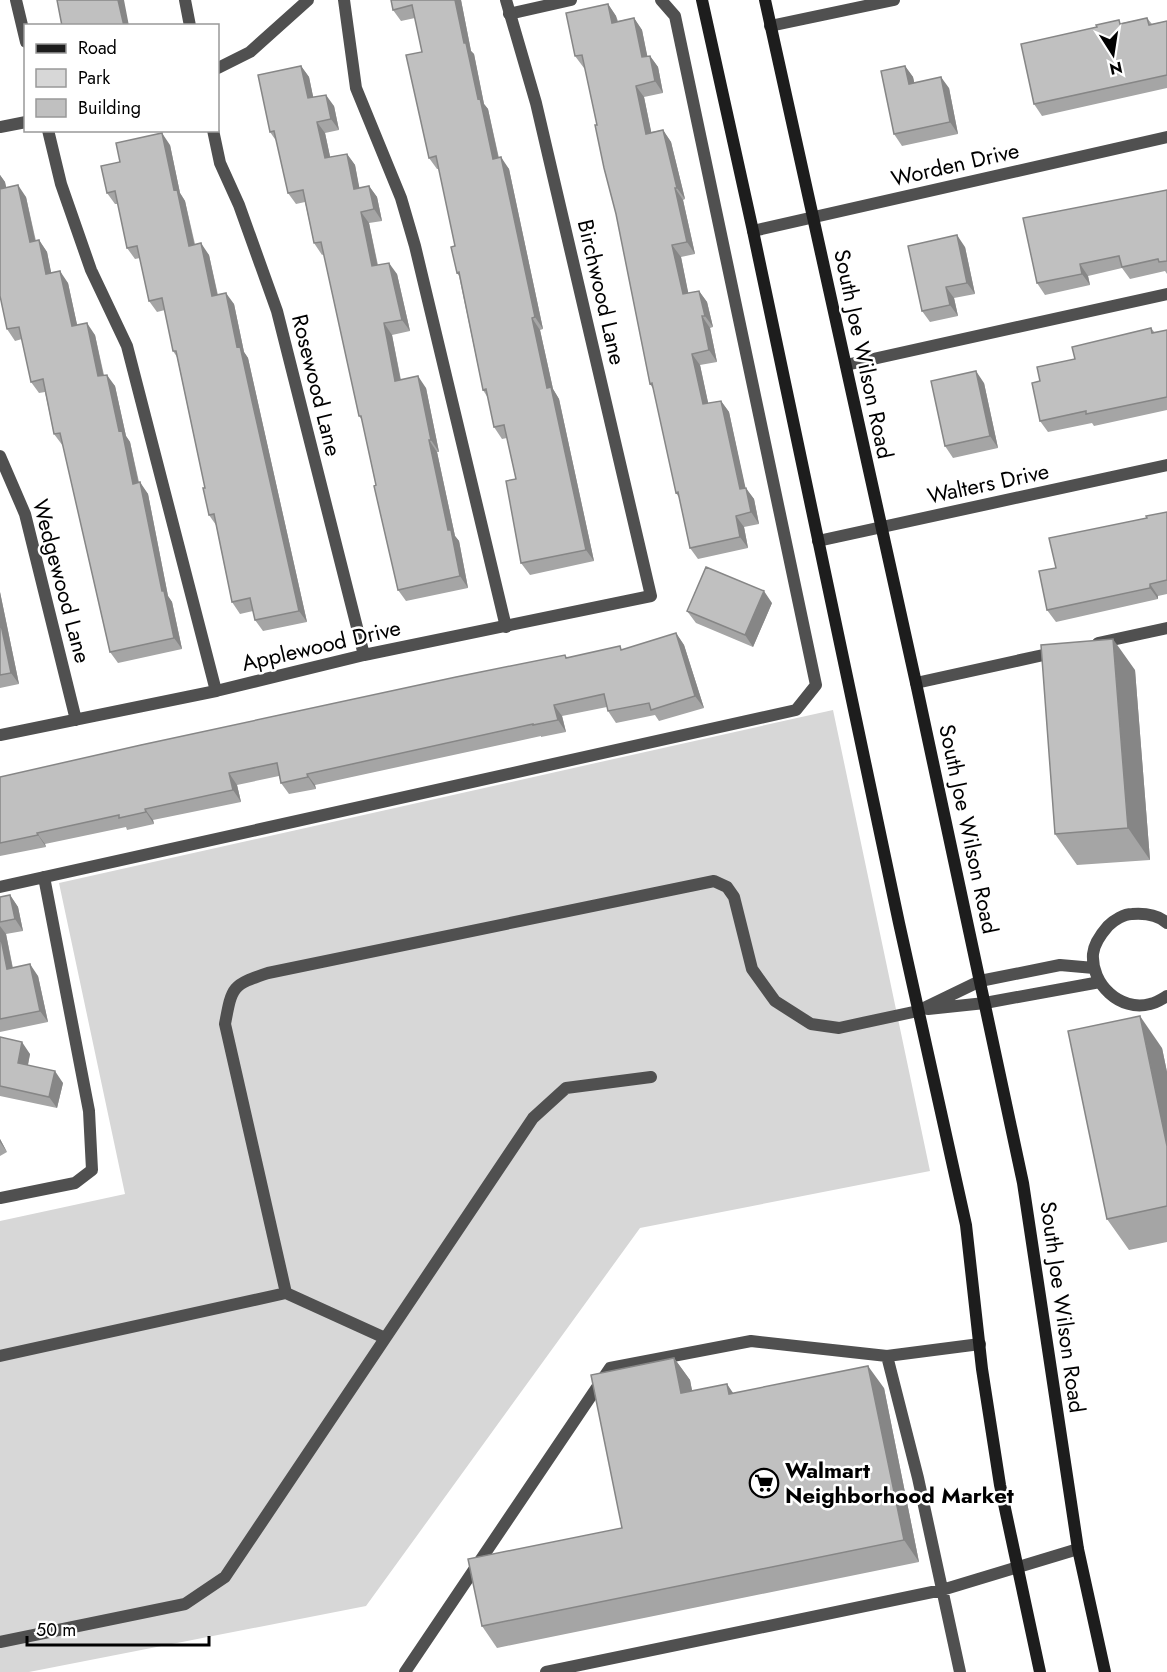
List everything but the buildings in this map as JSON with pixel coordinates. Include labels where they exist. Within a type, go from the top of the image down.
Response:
[{"type":"main road","points":[[702,0],[918,1011],[966,1225],[1000,1485],[1040,1672]]},
{"type":"main road","name":"South Joe Wilson Road","points":[[765,0],[916,683],[1023,1183],[1078,1550],[1105,1672]]},
{"type":"street","points":[[16,0],[24,34]]},
{"type":"street","points":[[185,0],[190,24]]},
{"type":"street","points":[[219,68],[250,52],[308,0]]},
{"type":"street","points":[[344,0],[356,88],[401,198],[415,246],[506,627]]},
{"type":"street","name":"Birchwood Lane","points":[[506,0],[536,103],[651,596]]},
{"type":"street","points":[[509,14],[571,0]]},
{"type":"street","points":[[0,887],[796,710],[816,685],[675,16],[661,0]]},
{"type":"street","points":[[770,26],[894,0]]},
{"type":"street","points":[[0,127],[24,122]]},
{"type":"street","points":[[48,132],[61,184],[91,270],[127,346],[216,691]]},
{"type":"street","name":"Rosewood Lane","points":[[213,132],[220,163],[239,205],[277,311],[364,655]]},
{"type":"street","name":"Worden Drive","points":[[753,231],[1167,137]]},
{"type":"street","points":[[846,365],[1167,294]]},
{"type":"street","name":"Wedgewood Lane","points":[[0,456],[25,514],[76,720]]},
{"type":"street","name":"Walters Drive","points":[[818,541],[1167,465]]},
{"type":"street","name":"Applewood Drive","points":[[0,735],[216,691],[364,655],[651,596]]},
{"type":"street","points":[[1087,645],[1167,628]]},
{"type":"street","points":[[916,683],[1064,650]]},
{"type":"street","points":[[0,1198],[75,1183],[92,1170],[89,1112],[44,877]]},
{"type":"street","points":[[286,1293],[225,1024],[230,996],[242,981],[268,972],[714,881],[727,887],[734,897],[752,969],[775,1001],[811,1024],[839,1028],[918,1011],[985,1003],[1100,982]]},
{"type":"street","points":[[1165,916],[1145,913],[1127,914],[1111,922],[1100,935],[1093,952],[1094,968],[1100,982],[1115,998],[1132,1005],[1150,1004],[1167,996]]},
{"type":"street","points":[[918,1011],[980,981],[1060,965],[1094,968]]},
{"type":"street","points":[[0,1642],[185,1604],[225,1577],[533,1118],[566,1088],[651,1077]]},
{"type":"street","points":[[0,1356],[286,1293],[385,1338]]},
{"type":"street","points":[[405,1672],[610,1368],[751,1341],[887,1356],[980,1344]]},
{"type":"street","points":[[887,1356],[918,1479],[960,1672]]},
{"type":"street","points":[[546,1672],[942,1590],[1078,1550]]},
{"type":"green space","points":[[833,710],[930,1171],[640,1228],[366,1606],[29,1672],[0,1672],[0,1221],[125,1194],[59,883]]},
{"type":"place","name":"Walmart Neighborhood Market","points":[[764,1483]]}]
